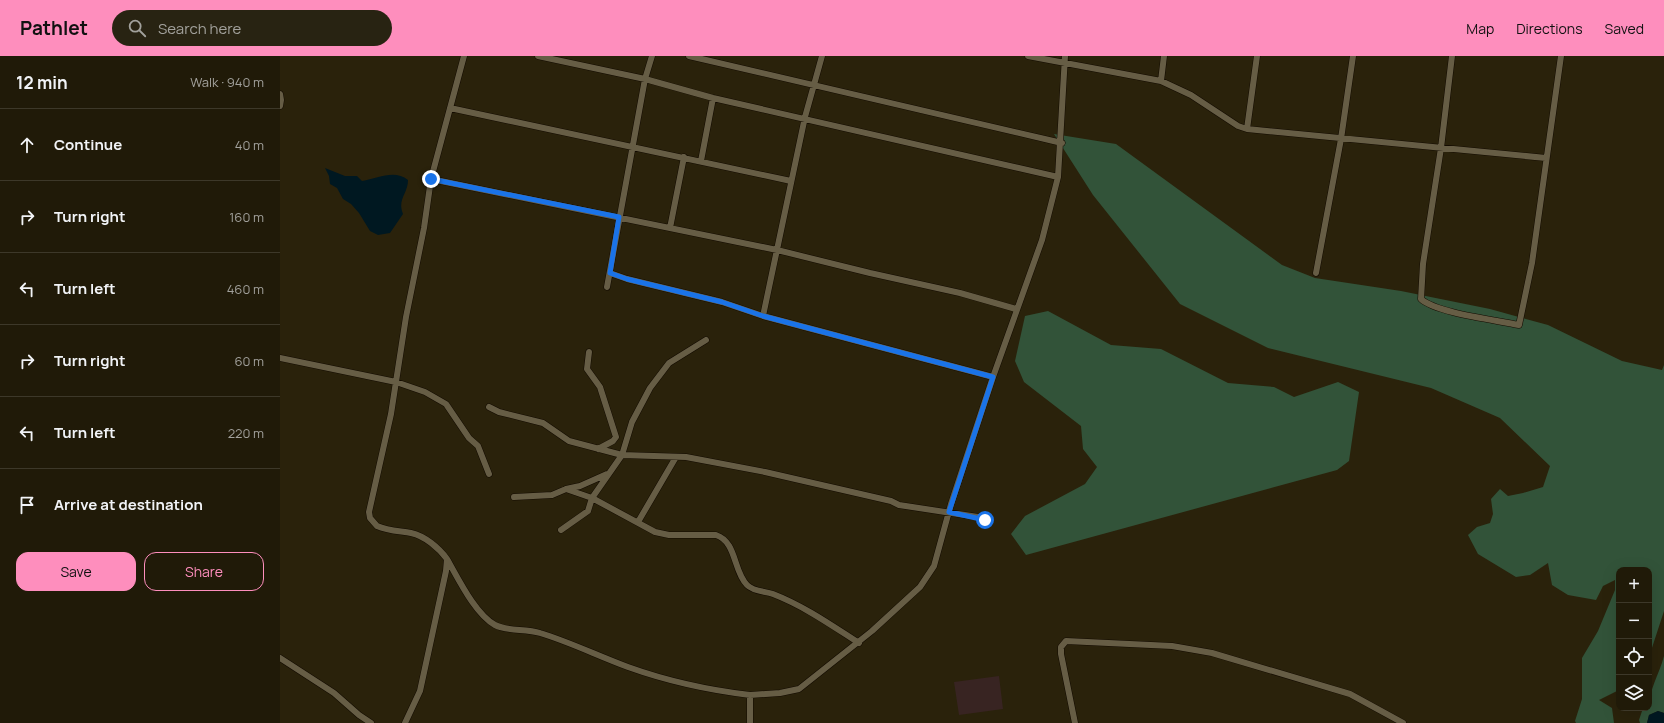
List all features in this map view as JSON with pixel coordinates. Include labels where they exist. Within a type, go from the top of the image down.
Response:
[{"type":"street","points":[[464,56],[431,179],[424,228],[396,382],[369,512],[370,518],[377,526],[381,528],[414,533],[442,552],[462,588],[482,613],[495,625],[539,632],[628,667],[675,681],[719,691],[750,695],[780,693],[799,689],[859,643],[920,587],[934,566],[949,512],[993,377],[1016,309],[1042,240],[1058,177],[1062,143],[1062,94],[1065,56]]},
{"type":"street","points":[[538,56],[645,79],[713,98],[1058,177]]},
{"type":"street","points":[[607,287],[645,79],[652,56]]},
{"type":"street","points":[[689,56],[1062,143]]},
{"type":"street","points":[[763,316],[805,118],[822,56]]},
{"type":"street","points":[[1028,56],[1064,64],[1161,81],[1191,95],[1238,126],[1247,129],[1546,158]]},
{"type":"street","points":[[1161,81],[1164,56]]},
{"type":"street","points":[[1247,129],[1257,56]]},
{"type":"street","points":[[1316,273],[1341,139],[1353,56]]},
{"type":"street","points":[[1452,56],[1441,148],[1425,251],[1421,298],[1425,303],[1440,308],[1519,325],[1532,262],[1561,56]]},
{"type":"street","points":[[280,94],[280,106]]},
{"type":"street","points":[[701,161],[713,98]]},
{"type":"street","points":[[450,108],[791,181]]},
{"type":"street","points":[[670,228],[684,157]]},
{"type":"street","points":[[431,179],[777,250],[960,293],[1016,309]]},
{"type":"street","points":[[610,273],[627,279],[722,302],[763,316],[993,377]]},
{"type":"street","points":[[561,530],[588,511],[592,498],[607,474],[622,455],[632,422],[650,388],[669,363],[706,340]]},
{"type":"street","points":[[589,352],[588,369],[600,387],[616,437],[613,441],[598,449]]},
{"type":"street","points":[[280,358],[396,382],[425,392],[446,404],[469,438],[478,446],[489,474]]},
{"type":"street","points":[[489,407],[499,412],[543,423],[569,441],[622,455],[676,456],[765,472],[891,501],[899,505],[949,512],[985,520]]},
{"type":"street","points":[[638,522],[676,456]]},
{"type":"street","points":[[514,497],[552,495],[566,489],[580,486],[607,474]]},
{"type":"street","points":[[566,489],[592,498],[655,532],[669,534],[716,535],[723,537],[732,553],[743,580],[748,586],[771,593],[800,606],[859,643]]},
{"type":"street","points":[[405,723],[420,691],[446,571],[447,559]]},
{"type":"street","points":[[1075,723],[1061,654],[1061,647],[1066,641],[1172,646],[1212,653],[1350,694],[1403,723]]},
{"type":"street","points":[[280,658],[334,693],[359,715],[371,723]]},
{"type":"street","points":[[750,695],[750,723]]},
{"type":"shaded area","points":[[999,676],[1003,709],[959,715],[954,682]]},
{"type":"green space","points":[[1054,134],[1116,144],[1282,265],[1315,278],[1401,291],[1490,309],[1548,325],[1622,361],[1662,370],[1664,365],[1664,611],[1652,648],[1652,567],[1616,567],[1616,692],[1599,700],[1612,708],[1614,723],[1576,723],[1575,721],[1582,699],[1582,658],[1598,631],[1615,590],[1615,580],[1603,586],[1596,600],[1568,595],[1552,585],[1548,563],[1530,575],[1516,577],[1478,554],[1468,535],[1477,527],[1490,523],[1493,514],[1491,499],[1500,489],[1508,496],[1543,487],[1550,466],[1500,418],[1431,388],[1268,348],[1180,304],[1093,195]]},
{"type":"green space","points":[[1048,311],[1111,345],[1161,349],[1228,383],[1274,387],[1294,397],[1338,382],[1359,392],[1349,461],[1337,470],[1026,555],[1011,534],[1025,516],[1085,484],[1097,467],[1083,449],[1081,426],[1024,382],[1015,361],[1025,316]]},
{"type":"green space","points":[[1664,656],[1664,713],[1658,711],[1649,715],[1647,723],[1640,723],[1639,720],[1642,711],[1652,711],[1652,688]]},
{"type":"water","points":[[325,168],[345,176],[357,176],[362,181],[386,175],[398,175],[408,180],[408,185],[401,204],[403,214],[390,233],[378,235],[370,231],[359,213],[351,204],[343,199],[337,188],[330,184],[329,176]]},
{"type":"water","points":[[1658,711],[1664,713],[1664,723],[1647,723],[1649,715]]},
{"type":"route","points":[[431,179],[619,217],[610,273],[627,279],[722,302],[763,316],[993,377],[949,512],[978,517],[985,520]]}]
